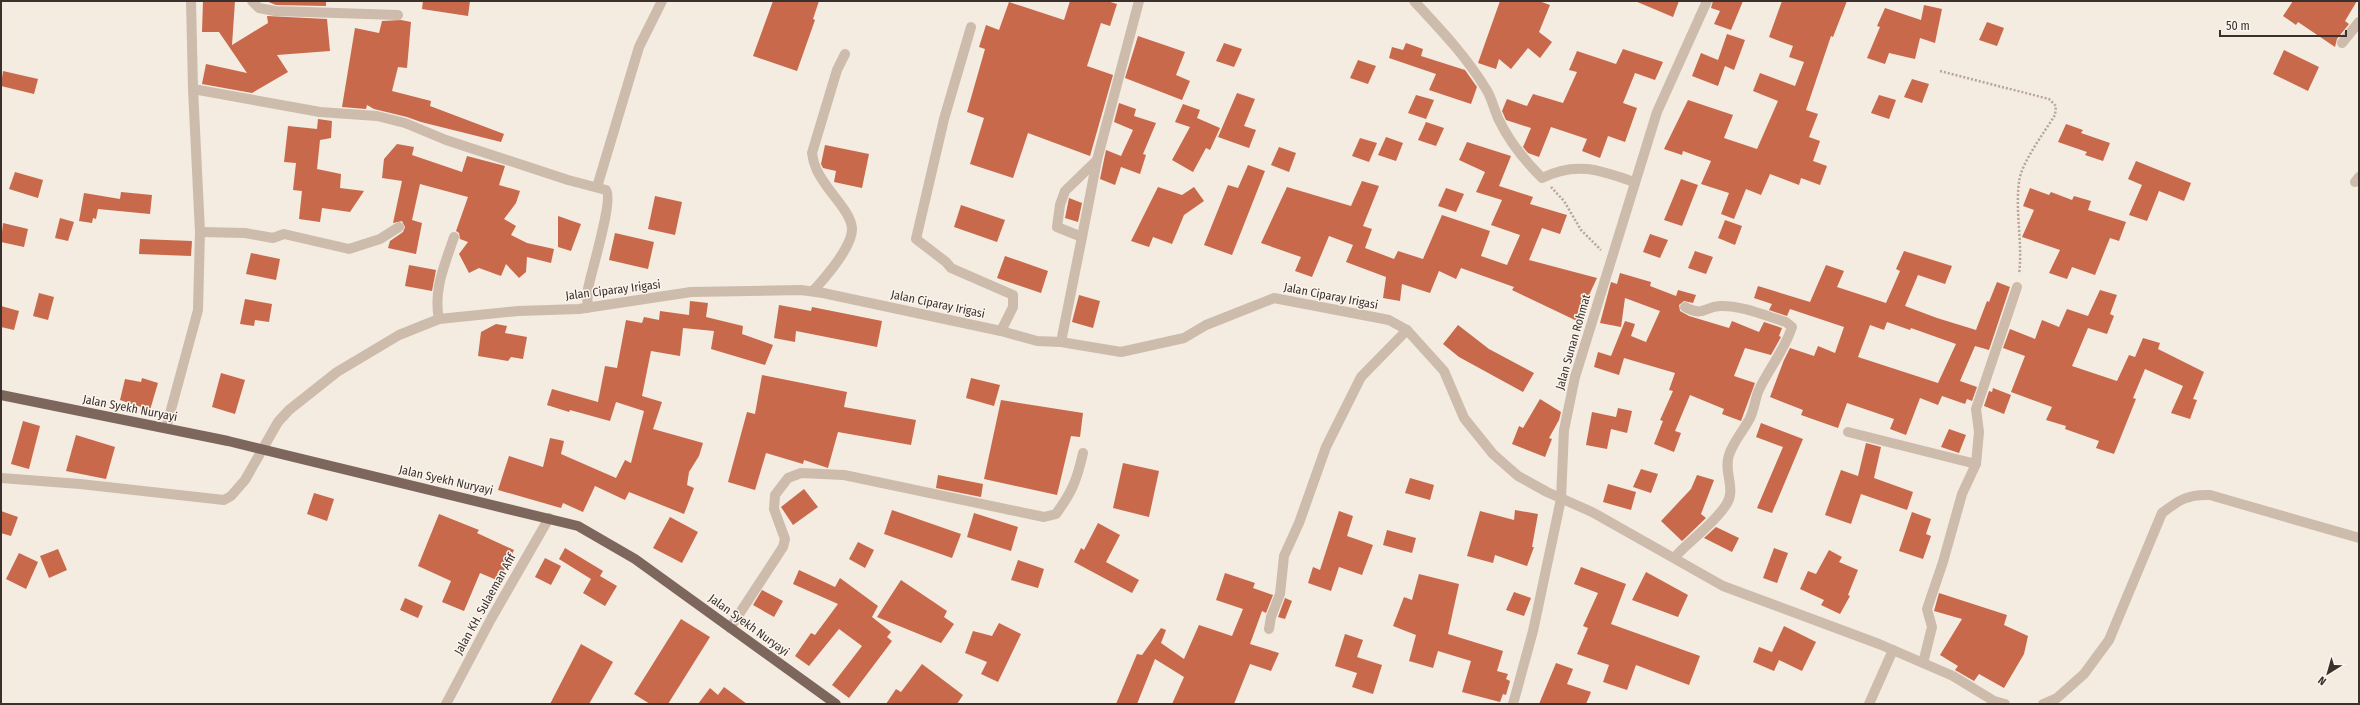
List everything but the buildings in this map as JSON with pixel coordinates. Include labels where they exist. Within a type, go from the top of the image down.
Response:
[{"type":"main road","name":"Jalan Syekh Nuryayi","points":[[1,395],[228,441],[578,526],[604,540],[730,628],[830,702]]},
{"type":"street","points":[[166,428],[198,310],[200,232],[193,89],[191,1]]},
{"type":"street","points":[[252,1],[259,8],[275,11],[398,15]]},
{"type":"street","points":[[597,187],[639,47],[662,1]]},
{"type":"street","points":[[1061,342],[1097,160],[1139,1]]},
{"type":"street","points":[[1414,1],[1438,26],[1470,64],[1486,90],[1498,119],[1519,156],[1542,178],[1556,171],[1595,169],[1634,182]]},
{"type":"street","name":"Jalan Sunan Rohmat","points":[[1513,704],[1533,631],[1561,499],[1564,430],[1575,377],[1634,182],[1671,76],[1707,1]]},
{"type":"street","points":[[2342,43],[2359,22]]},
{"type":"street","points":[[971,27],[944,120],[916,239],[946,262],[951,268],[1013,295],[1013,307],[1001,331]]},
{"type":"street","points":[[817,287],[834,266],[850,238],[852,228],[849,218],[818,175],[813,165],[812,153],[837,70],[845,54]]},
{"type":"street","points":[[193,89],[320,112],[377,116],[405,123],[446,140],[546,173],[606,190],[609,196],[588,290],[587,306]]},
{"type":"street","points":[[1082,237],[1062,231],[1057,227],[1060,204],[1064,191],[1097,160]]},
{"type":"street","points":[[200,232],[246,233],[273,238],[284,234],[349,249],[380,239],[399,227]]},
{"type":"street","points":[[438,314],[437,294],[439,282],[454,237]]},
{"type":"street","name":"Jalan Ciparay Irigasi","points":[[1,478],[80,484],[224,500],[239,488],[259,449],[284,416],[337,372],[399,335],[438,314],[471,314],[587,306],[691,292],[817,287],[1037,341],[1061,342],[1121,352],[1184,338],[1206,325],[1274,298],[1389,320],[1406,330],[1444,371],[1464,418],[1492,454],[1518,476],[1561,499],[1592,512],[1675,557],[1723,586],[1893,650],[1953,676],[1994,701],[2005,704]]},
{"type":"street","points":[[1923,663],[1932,627],[1928,609],[1962,494],[1976,464],[1979,432],[1976,409],[2017,287]]},
{"type":"street","points":[[1675,557],[1688,544],[1696,539],[1725,506],[1730,498],[1732,489],[1728,477],[1729,455],[1751,417],[1758,392],[1779,358],[1792,327],[1786,322],[1739,308],[1719,306],[1705,311],[1693,311],[1685,307]]},
{"type":"street","points":[[1269,629],[1280,594],[1284,556],[1299,523],[1326,447],[1361,377],[1406,330]]},
{"type":"street","points":[[1848,432],[1976,464]]},
{"type":"street","points":[[730,628],[783,547],[785,539],[774,509],[775,495],[788,478],[801,473],[844,475],[1044,517],[1056,514],[1076,484],[1083,453]]},
{"type":"street","points":[[2043,704],[2057,698],[2084,674],[2109,640],[2162,513],[2178,502],[2194,494],[2210,495],[2359,538]]},
{"type":"street","name":"Jalan KH. Sulaeman Afif","points":[[446,704],[491,619],[549,518]]},
{"type":"street","points":[[1869,704],[1893,650]]},
{"type":"path","points":[[1940,71],[2048,99],[2056,106],[2055,115],[2024,169],[2019,182],[2021,254],[2017,287]]},
{"type":"path","points":[[1542,178],[1564,200],[1581,230],[1597,248],[1611,257]]}]
